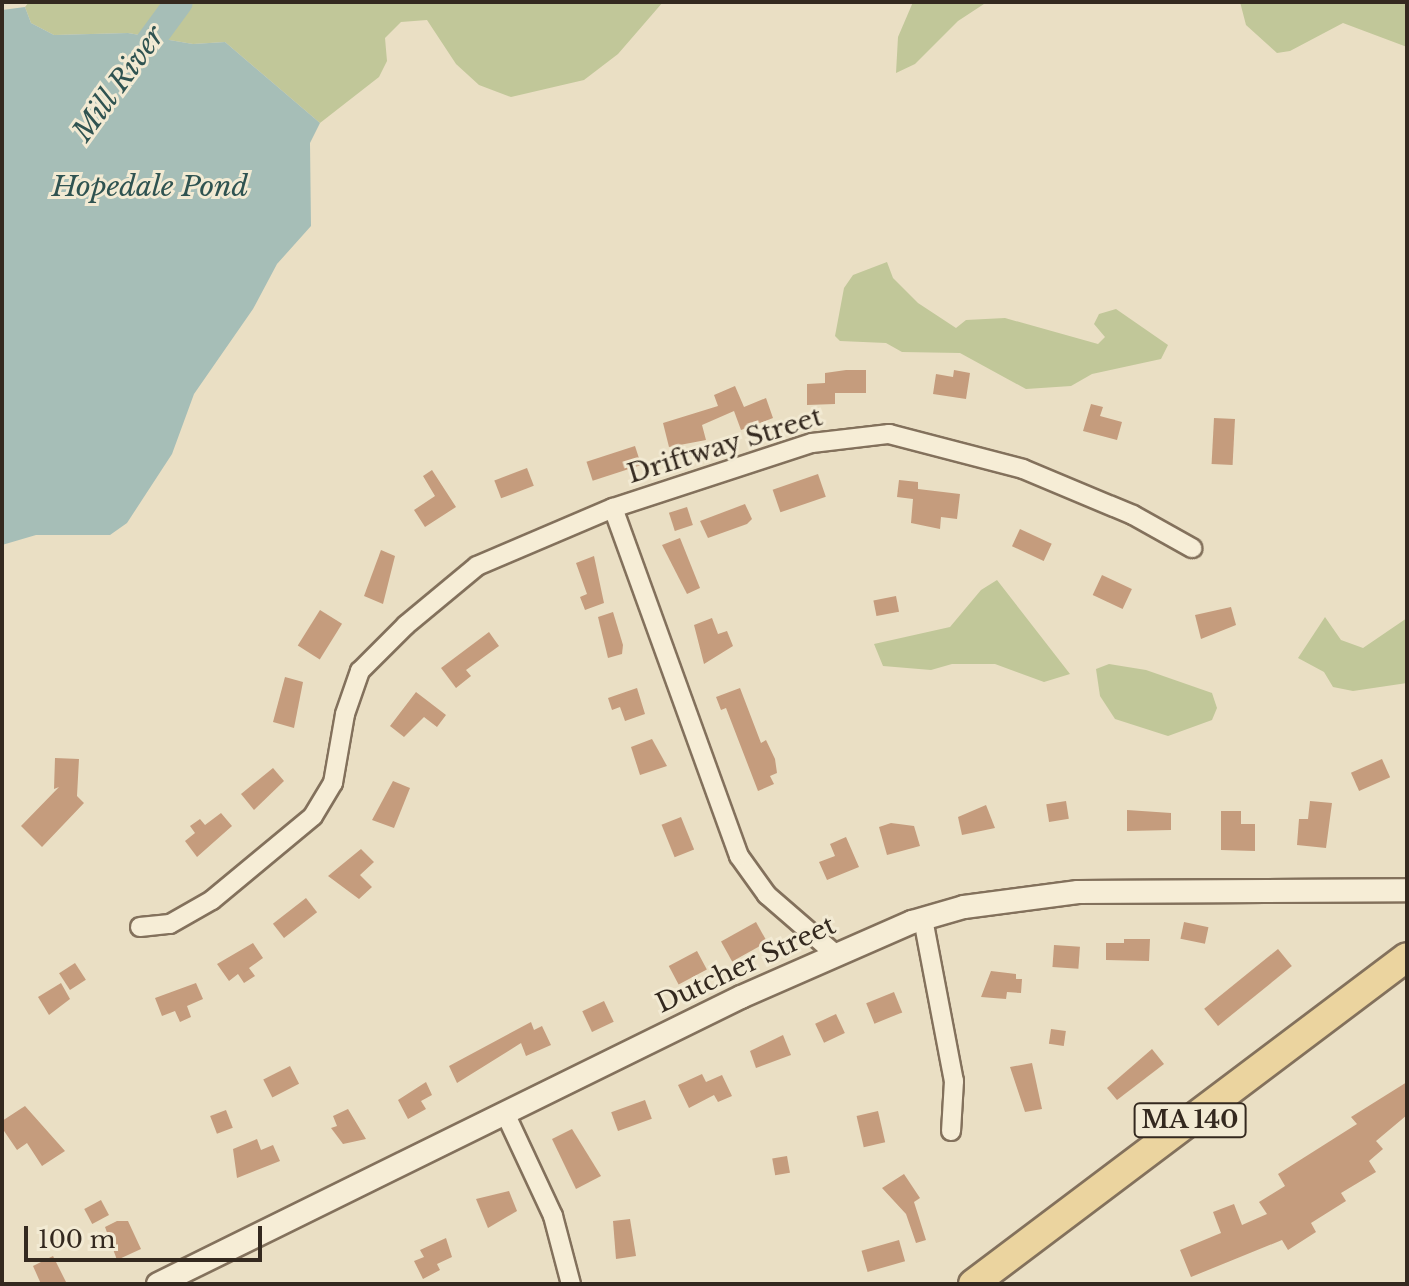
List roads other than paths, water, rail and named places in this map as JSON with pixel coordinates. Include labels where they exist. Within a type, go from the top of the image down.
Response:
[{"type":"main road","name":"MA 140","points":[[973,1284],[1407,957]]},
{"type":"street","name":"Driftway Street","points":[[834,953],[767,895],[739,856],[613,508],[812,443],[889,434],[1023,469],[1133,515],[1192,548]]},
{"type":"street","points":[[140,927],[170,924],[212,900],[313,816],[333,783],[345,714],[360,671],[406,625],[477,566],[613,508]]},
{"type":"street","name":"Dutcher Street","points":[[158,1284],[834,953],[923,919],[964,907],[1078,892],[1407,890]]},
{"type":"street","points":[[923,919],[954,1081],[951,1131]]},
{"type":"street","points":[[505,1113],[553,1216],[571,1284]]},
{"type":"water","name":"Hopedale Pond","points":[[25,7],[31,23],[54,35],[128,33],[193,44],[225,42],[320,123],[310,143],[311,226],[277,264],[253,309],[194,394],[172,454],[127,523],[110,535],[36,535],[2,545],[2,10]]},
{"type":"waterway","name":"Mill River","points":[[132,66],[179,2]]}]
